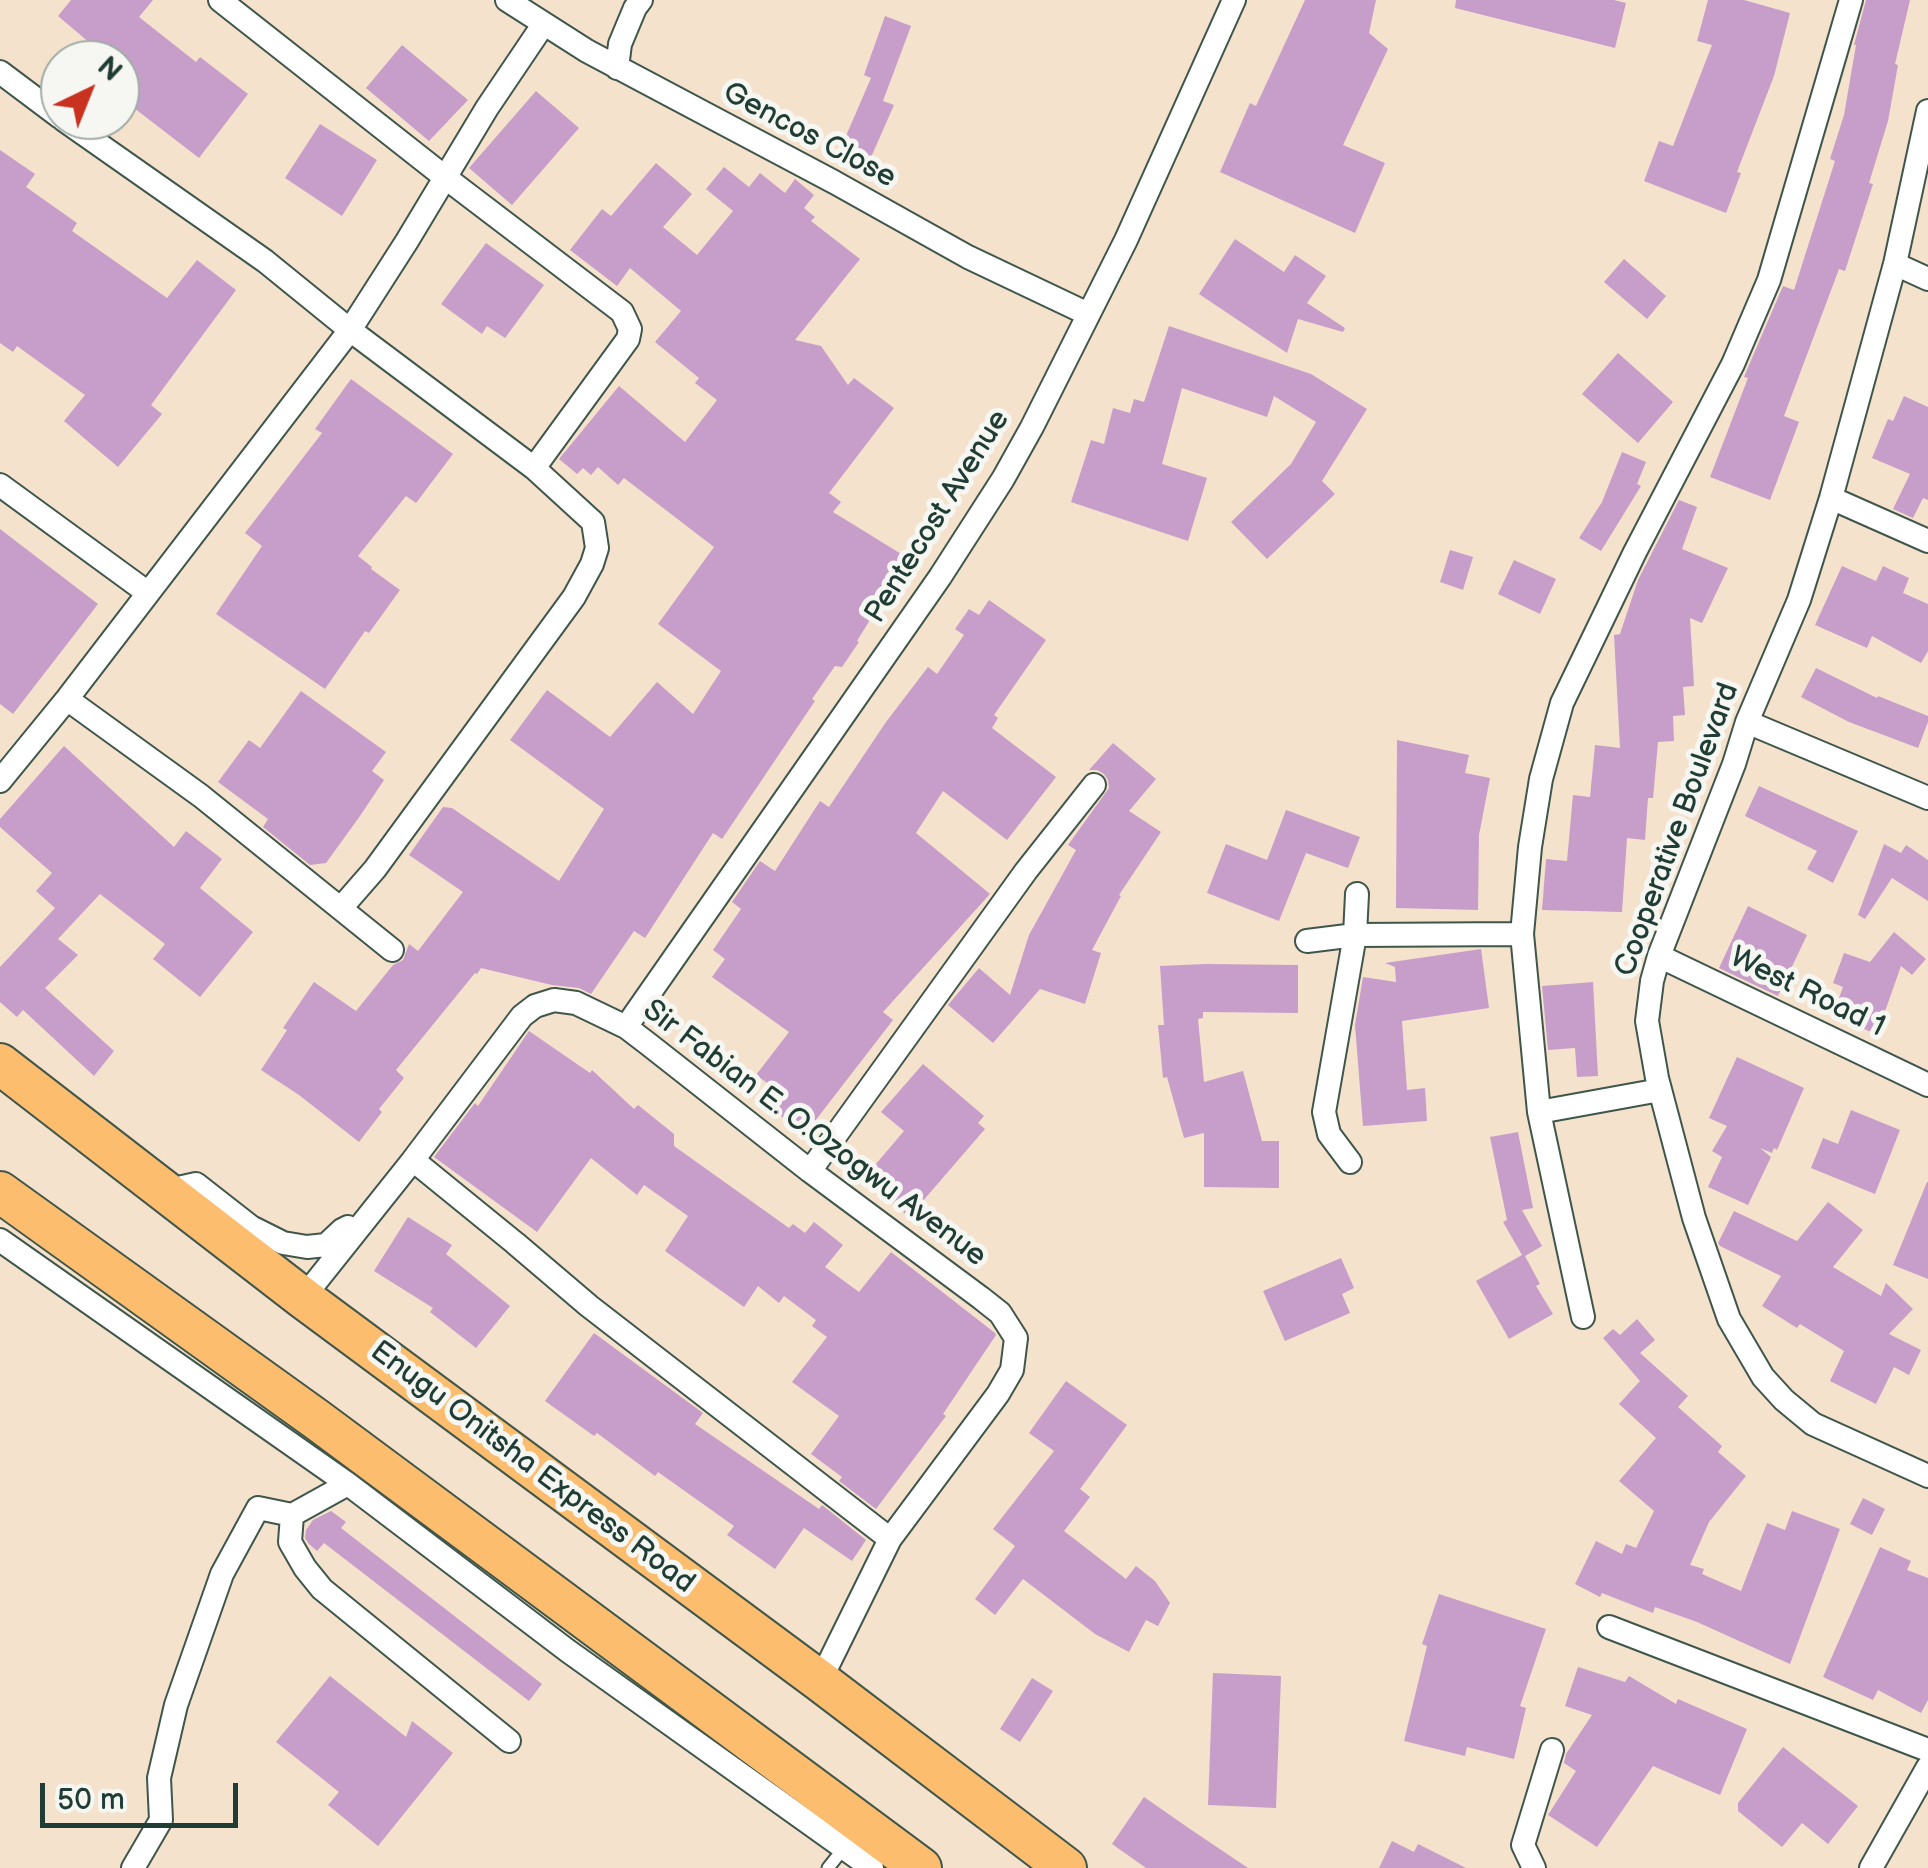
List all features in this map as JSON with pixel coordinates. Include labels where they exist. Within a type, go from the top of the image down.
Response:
[{"type":"highway","name":"Enugu Onitsha Express Road","points":[[0,1064],[303,1298],[1066,1868]]},
{"type":"highway","points":[[0,1192],[316,1419],[921,1868]]},
{"type":"street","points":[[220,0],[622,312],[630,329],[628,339],[534,468]]},
{"type":"street","name":"Gencos Close","points":[[507,0],[617,68],[834,182],[968,258],[1088,314]]},
{"type":"street","points":[[617,68],[620,44],[641,0]]},
{"type":"street","name":"Pentecost Avenue","points":[[626,1027],[940,577],[1003,479],[1126,240],[1234,0]]},
{"type":"street","points":[[1583,1317],[1540,1112],[1522,934],[1541,779],[1562,703],[1635,552],[1734,364],[1769,280],[1851,0]]},
{"type":"street","points":[[0,781],[350,330],[543,25]]},
{"type":"street","points":[[0,72],[40,102]]},
{"type":"street","name":"Cooperative Boulevard","points":[[1928,111],[1895,264],[1831,498],[1799,600],[1747,722],[1660,956],[1647,1021],[1660,1090],[1694,1218],[1729,1319],[1763,1377],[1813,1424],[1928,1476]]},
{"type":"street","points":[[93,140],[265,261],[534,468],[593,522],[597,548],[574,597],[341,908]]},
{"type":"street","points":[[1895,264],[1928,279]]},
{"type":"street","points":[[0,484],[148,593]]},
{"type":"street","points":[[1831,498],[1928,542]]},
{"type":"street","points":[[67,699],[200,796],[392,950]]},
{"type":"street","points":[[1747,722],[1928,798]]},
{"type":"street","points":[[810,1171],[1026,871],[1094,785]]},
{"type":"street","points":[[1350,1162],[1329,1134],[1324,1112],[1355,935],[1357,894]]},
{"type":"street","points":[[1307,941],[1355,935],[1522,934]]},
{"type":"street","name":"West Road 1","points":[[1660,956],[1928,1085]]},
{"type":"street","name":"Sir Fabian E. O.Ozogwu Avenue","points":[[303,1298],[522,1016],[535,1006],[554,1000],[576,1003],[626,1027],[1000,1313],[1016,1338],[1012,1370],[890,1538],[820,1681]]},
{"type":"street","points":[[1540,1112],[1660,1090]]},
{"type":"street","points":[[412,1160],[588,1306],[890,1538]]},
{"type":"street","points":[[165,1190],[196,1184],[251,1227],[283,1243],[308,1248],[326,1245],[342,1230],[365,1220]]},
{"type":"street","points":[[0,1240],[348,1484],[568,1651],[872,1868]]},
{"type":"street","points":[[133,1868],[161,1820],[160,1778],[176,1705],[222,1574],[258,1508],[292,1515],[348,1484]]},
{"type":"street","points":[[292,1515],[290,1542],[322,1589],[509,1741]]},
{"type":"street","points":[[1609,1627],[1928,1750]]},
{"type":"street","points":[[1534,1868],[1523,1845],[1552,1750]]},
{"type":"street","points":[[1871,1868],[1928,1767]]},
{"type":"lane","points":[[828,1868],[844,1848]]},
{"type":"building","points":[[71,0],[153,0],[139,17],[196,62],[200,57],[248,94],[199,158],[140,113],[140,40],[86,40],[58,16]]},
{"type":"building","points":[[1305,0],[1376,0],[1369,33],[1388,49],[1343,145],[1385,163],[1355,233],[1220,172],[1250,103],[1256,106]]},
{"type":"building","points":[[1456,0],[1626,3],[1615,48],[1455,8]]},
{"type":"building","points":[[1708,0],[1744,0],[1790,13],[1774,76],[1737,172],[1741,173],[1726,213],[1644,181],[1659,141],[1673,146],[1712,45],[1697,41]]},
{"type":"building","points":[[1866,0],[1910,0],[1895,64],[1898,65],[1888,121],[1845,271],[1839,269],[1784,416],[1799,422],[1770,500],[1710,477],[1748,378],[1744,377],[1783,286],[1794,290],[1835,161],[1830,159],[1844,115],[1854,45]]},
{"type":"building","points":[[885,16],[911,26],[883,101],[894,105],[865,171],[836,159],[871,78],[864,75]]},
{"type":"building","points":[[402,45],[468,100],[429,141],[366,88]]},
{"type":"building","points":[[536,91],[579,128],[512,205],[469,168]]},
{"type":"building","points":[[320,124],[377,160],[342,216],[285,178]]},
{"type":"building","points":[[0,150],[35,174],[26,187],[77,223],[72,231],[167,298],[197,260],[236,290],[151,405],[162,414],[118,467],[64,421],[85,395],[17,346],[13,352],[0,343]]},
{"type":"building","points":[[656,163],[692,194],[663,227],[697,255],[733,211],[706,189],[724,167],[749,187],[760,173],[785,193],[795,179],[814,195],[804,208],[815,217],[811,221],[860,259],[795,340],[821,346],[848,385],[854,378],[894,408],[829,493],[841,502],[833,512],[911,560],[889,604],[881,602],[859,642],[842,667],[835,666],[812,699],[815,701],[722,839],[713,833],[645,938],[634,931],[591,994],[579,988],[481,968],[396,1070],[404,1078],[359,1142],[261,1070],[314,982],[356,1011],[393,965],[403,960],[409,944],[418,951],[463,892],[409,855],[443,807],[452,808],[559,881],[604,809],[510,740],[547,690],[610,737],[657,682],[693,714],[721,671],[658,624],[714,547],[624,478],[618,485],[598,467],[591,475],[583,468],[577,474],[559,459],[619,386],[685,442],[717,400],[695,383],[699,378],[655,342],[681,311],[630,268],[617,286],[570,250],[602,209],[611,216]]},
{"type":"building","points":[[1235,239],[1284,272],[1295,255],[1326,276],[1307,303],[1345,328],[1343,332],[1298,319],[1287,353],[1199,294]]},
{"type":"building","points":[[486,243],[544,285],[505,338],[487,326],[482,334],[441,304]]},
{"type":"building","points":[[1624,259],[1666,296],[1647,319],[1604,282]]},
{"type":"building","points":[[1169,326],[1311,374],[1367,409],[1322,481],[1335,494],[1267,559],[1231,522],[1291,464],[1316,422],[1274,396],[1267,417],[1182,388],[1162,464],[1207,478],[1188,541],[1071,502],[1091,440],[1104,444],[1113,408],[1130,413],[1134,399],[1144,402]]},
{"type":"building","points":[[1618,353],[1673,402],[1638,443],[1582,394]]},
{"type":"building","points":[[351,379],[453,454],[416,503],[406,496],[358,556],[400,590],[369,633],[365,631],[325,689],[216,614],[262,546],[245,533],[322,433],[315,429]]},
{"type":"building","points":[[1904,396],[1928,407],[1928,500],[1923,498],[1913,518],[1893,509],[1910,474],[1872,458],[1888,419],[1893,421]]},
{"type":"building","points":[[1622,452],[1646,462],[1637,484],[1641,486],[1601,551],[1579,538],[1602,502]]},
{"type":"building","points":[[1679,500],[1697,507],[1682,549],[1728,568],[1702,623],[1690,618],[1694,686],[1683,687],[1685,715],[1673,716],[1674,741],[1658,742],[1645,840],[1627,838],[1622,912],[1542,910],[1546,859],[1567,861],[1573,795],[1590,797],[1595,745],[1620,748],[1614,635],[1620,634],[1638,580]]},
{"type":"building","points":[[0,529],[98,604],[13,714],[0,704]]},
{"type":"building","points":[[1450,550],[1473,557],[1463,590],[1440,582]]},
{"type":"building","points":[[1514,560],[1556,579],[1540,614],[1498,594]]},
{"type":"building","points":[[1842,566],[1876,581],[1883,566],[1909,578],[1903,593],[1928,604],[1928,651],[1921,663],[1872,636],[1867,648],[1815,625]]},
{"type":"building","points":[[989,600],[1046,640],[994,715],[998,718],[992,728],[1056,777],[1007,840],[943,791],[916,833],[990,894],[883,1012],[893,1020],[805,1134],[759,1100],[770,1085],[756,1075],[789,1032],[712,977],[725,959],[713,950],[741,909],[732,902],[760,861],[775,871],[820,801],[829,807],[928,667],[937,674],[964,635],[955,629],[969,609],[979,615]]},
{"type":"building","points":[[1816,668],[1877,698],[1928,716],[1918,748],[1849,722],[1801,697]]},
{"type":"building","points":[[301,691],[386,752],[372,771],[384,780],[360,816],[326,863],[310,865],[263,827],[268,819],[218,782],[249,740],[260,748]]},
{"type":"building","points":[[1397,740],[1469,755],[1465,773],[1490,778],[1479,835],[1478,910],[1396,908]]},
{"type":"building","points":[[1113,743],[1156,779],[1129,811],[1161,832],[1119,895],[1092,950],[1101,953],[1085,1004],[1040,989],[993,1043],[948,1005],[979,968],[1010,995],[1029,935],[1076,850],[1068,845],[1109,788],[1104,774],[1089,770]]},
{"type":"building","points":[[64,746],[174,847],[186,831],[222,859],[200,888],[253,932],[200,997],[153,959],[165,944],[100,894],[58,939],[78,955],[45,988],[114,1051],[94,1076],[23,1010],[17,1017],[0,1002],[0,967],[55,908],[36,891],[52,873],[0,827],[0,819]]},
{"type":"building","points":[[1759,786],[1858,831],[1833,883],[1807,869],[1817,851],[1745,816]]},
{"type":"building","points":[[1286,810],[1360,837],[1348,868],[1306,853],[1279,921],[1207,893],[1226,844],[1267,860]]},
{"type":"building","points":[[1884,844],[1901,853],[1906,845],[1928,860],[1928,901],[1892,878],[1865,919],[1858,915]]},
{"type":"building","points":[[1748,906],[1807,935],[1778,996],[1719,968]]},
{"type":"building","points":[[1894,932],[1926,959],[1912,975],[1901,966],[1877,1034],[1832,1017],[1843,987],[1833,983],[1844,953],[1870,962]]},
{"type":"building","points":[[1481,949],[1489,1008],[1402,1021],[1407,1090],[1425,1088],[1427,1121],[1363,1126],[1355,1025],[1363,977],[1396,982],[1395,967],[1385,963]]},
{"type":"building","points":[[1298,965],[1298,1013],[1203,1012],[1203,1018],[1198,1019],[1204,1082],[1243,1071],[1262,1141],[1279,1141],[1279,1188],[1204,1187],[1204,1133],[1184,1138],[1167,1077],[1163,1078],[1158,1025],[1164,1025],[1160,966]]},
{"type":"building","points":[[1593,982],[1598,1076],[1577,1077],[1575,1048],[1548,1050],[1542,986]]},
{"type":"building","points":[[529,1031],[590,1073],[592,1070],[634,1109],[638,1105],[674,1134],[674,1146],[789,1228],[793,1224],[805,1233],[814,1222],[843,1245],[825,1267],[859,1292],[891,1252],[995,1333],[943,1414],[946,1416],[876,1509],[811,1454],[839,1416],[792,1382],[827,1337],[812,1326],[816,1320],[784,1296],[779,1303],[758,1286],[744,1307],[665,1251],[688,1216],[644,1185],[637,1195],[591,1158],[537,1232],[434,1157],[475,1103],[478,1106]]},
{"type":"building","points":[[1737,1057],[1804,1088],[1777,1150],[1774,1148],[1772,1153],[1760,1148],[1771,1157],[1748,1205],[1708,1187],[1722,1157],[1712,1151],[1727,1126],[1709,1118]]},
{"type":"building","points":[[923,1064],[984,1116],[978,1123],[985,1129],[909,1217],[864,1178],[904,1131],[881,1112]]},
{"type":"building","points":[[1851,1110],[1900,1130],[1875,1194],[1811,1168],[1823,1138],[1838,1144]]},
{"type":"building","points":[[1518,1132],[1533,1208],[1522,1210],[1542,1246],[1525,1256],[1540,1284],[1536,1286],[1553,1314],[1509,1339],[1476,1281],[1522,1255],[1503,1222],[1507,1220],[1490,1137]]},
{"type":"building","points":[[1928,1182],[1928,1279],[1893,1265]]},
{"type":"building","points":[[1828,1202],[1863,1230],[1833,1267],[1881,1296],[1886,1283],[1913,1309],[1889,1334],[1921,1350],[1909,1375],[1894,1367],[1876,1404],[1830,1381],[1844,1351],[1762,1306],[1781,1276],[1718,1243],[1734,1211],[1797,1241]]},
{"type":"building","points":[[408,1217],[452,1245],[446,1254],[510,1306],[476,1348],[430,1312],[433,1308],[374,1271]]},
{"type":"building","points":[[1341,1258],[1354,1288],[1342,1294],[1350,1313],[1285,1341],[1263,1291]]},
{"type":"building","points":[[1637,1319],[1655,1340],[1640,1353],[1688,1396],[1678,1407],[1722,1446],[1718,1452],[1746,1476],[1709,1522],[1690,1565],[1741,1591],[1767,1523],[1785,1530],[1792,1511],[1840,1529],[1790,1664],[1697,1622],[1655,1607],[1653,1613],[1602,1593],[1600,1597],[1575,1584],[1596,1541],[1622,1554],[1626,1544],[1636,1548],[1654,1511],[1619,1481],[1656,1438],[1619,1404],[1640,1381],[1603,1338],[1613,1329],[1620,1335]]},
{"type":"building","points":[[594,1333],[703,1413],[695,1424],[819,1509],[822,1505],[866,1540],[852,1561],[804,1528],[775,1569],[727,1535],[734,1526],[658,1472],[655,1476],[545,1401]]},
{"type":"building","points":[[1066,1381],[1127,1425],[1080,1489],[1090,1497],[1064,1531],[1126,1579],[1136,1566],[1155,1581],[1170,1603],[1158,1626],[1146,1620],[1129,1652],[1095,1634],[1023,1579],[995,1615],[975,1599],[1015,1546],[993,1529],[1054,1451],[1029,1433]]},
{"type":"building","points":[[1863,1498],[1885,1509],[1872,1535],[1850,1524]]},
{"type":"building","points":[[331,1511],[346,1522],[341,1528],[542,1684],[529,1701],[324,1543],[317,1551],[309,1544],[306,1530],[313,1520]]},
{"type":"building","points":[[1880,1547],[1911,1561],[1907,1570],[1928,1578],[1928,1700],[1921,1713],[1878,1690],[1873,1700],[1823,1677]]},
{"type":"building","points":[[1439,1594],[1546,1629],[1520,1706],[1526,1708],[1514,1759],[1467,1747],[1465,1756],[1404,1741],[1427,1646],[1422,1644]]},
{"type":"building","points":[[1578,1667],[1625,1682],[1629,1676],[1676,1704],[1678,1699],[1747,1729],[1720,1795],[1653,1766],[1597,1847],[1548,1815],[1576,1771],[1564,1763],[1566,1754],[1592,1715],[1565,1706]]},
{"type":"building","points":[[1213,1673],[1281,1676],[1276,1808],[1208,1805]]},
{"type":"building","points":[[330,1676],[406,1737],[412,1721],[453,1753],[378,1846],[328,1805],[339,1792],[276,1742]]},
{"type":"building","points":[[1032,1678],[1053,1691],[1020,1742],[1000,1729]]},
{"type":"building","points":[[1783,1747],[1858,1806],[1828,1844],[1802,1823],[1782,1847],[1738,1811],[1738,1803]]},
{"type":"building","points":[[1144,1797],[1248,1868],[1146,1868],[1112,1844]]},
{"type":"building","points":[[1392,1841],[1414,1852],[1418,1844],[1466,1868],[1379,1868]]}]
